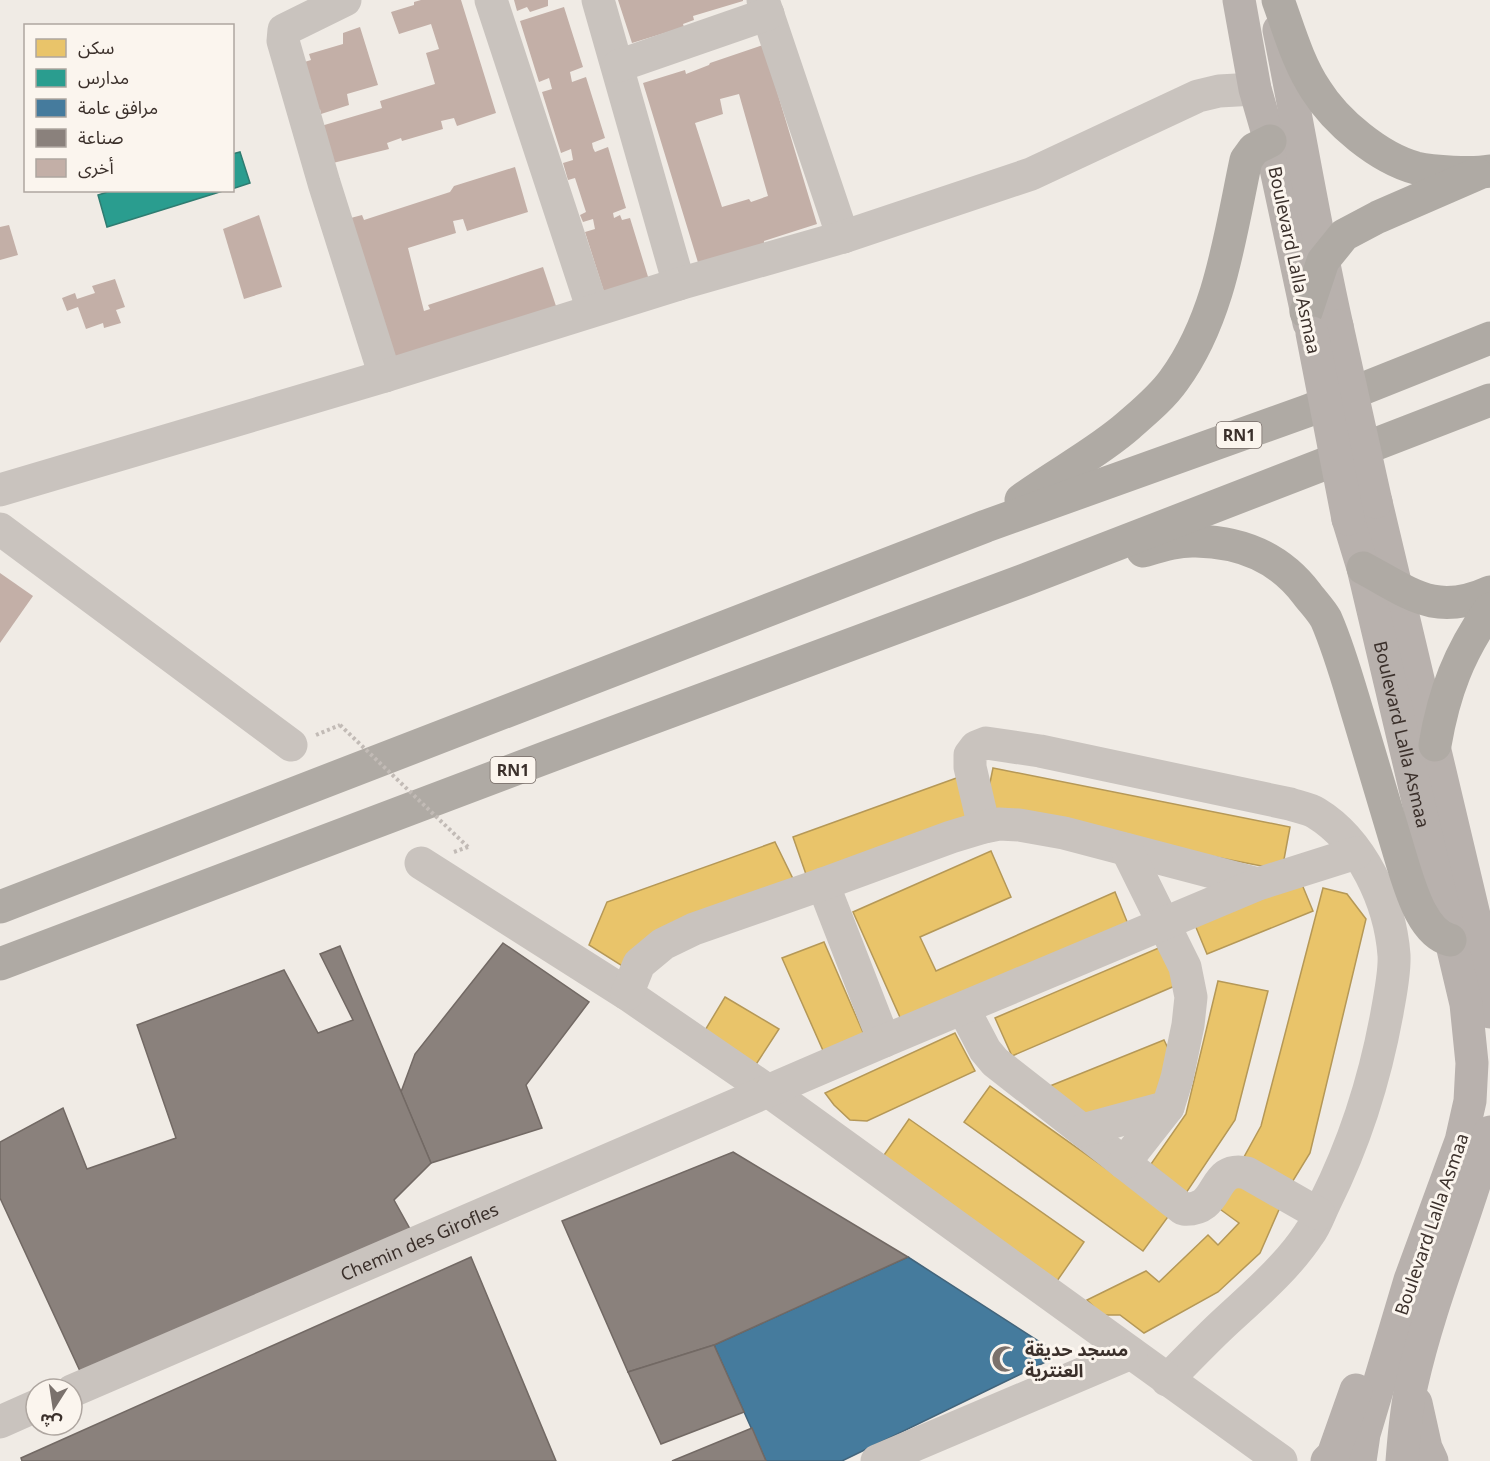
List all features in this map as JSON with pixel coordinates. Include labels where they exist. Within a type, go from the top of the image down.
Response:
[{"type":"highway","points":[[1278,0],[1315,89],[1335,114],[1350,128],[1372,146],[1398,161],[1417,168],[1486,172]]},
{"type":"highway","points":[[986,526],[1128,427],[1174,380],[1194,348],[1211,308],[1222,273],[1246,160],[1254,149],[1285,137]]},
{"type":"highway","points":[[1323,261],[1335,244],[1353,229],[1486,172]]},
{"type":"highway","name":"RN1","points":[[0,907],[986,526],[1307,411],[1490,338]]},
{"type":"highway","name":"RN1","points":[[0,964],[1027,579],[1490,400]]},
{"type":"highway","points":[[1027,579],[1165,545],[1195,540],[1258,552],[1275,562],[1300,585],[1325,617],[1345,668],[1407,879],[1428,924],[1442,938],[1450,940]]},
{"type":"highway","points":[[1363,568],[1424,600],[1438,603],[1479,597],[1490,592]]},
{"type":"highway","points":[[1435,745],[1441,711],[1456,667],[1468,642],[1490,609]]},
{"type":"main road","name":"Boulevard Lalla Asmaa","points":[[1239,0],[1256,88],[1285,137],[1323,261],[1318,324],[1376,502],[1478,932],[1490,1012]]},
{"type":"main road","name":"Boulevard Lalla Asmaa","points":[[1273,0],[1285,137],[1318,324],[1348,519],[1363,568],[1466,1004],[1472,1063],[1470,1101],[1461,1141],[1410,1280],[1364,1434],[1360,1461]]},
{"type":"main road","name":"Boulevard Lalla Asmaa","points":[[1402,1461],[1412,1384],[1490,1132]]},
{"type":"main road","points":[[1327,1461],[1333,1455],[1380,1317],[1392,1298],[1410,1280]]},
{"type":"main road","points":[[1412,1384],[1426,1448],[1432,1461]]},
{"type":"street","points":[[345,0],[284,30],[283,42],[324,183],[385,376]]},
{"type":"street","points":[[491,0],[593,310]]},
{"type":"street","points":[[598,0],[679,284]]},
{"type":"street","points":[[618,66],[766,7],[843,237]]},
{"type":"street","points":[[0,490],[385,376],[679,284],[843,237],[1031,174],[1198,96],[1218,91],[1256,88]]},
{"type":"street","points":[[0,529],[291,745]]},
{"type":"street","points":[[984,827],[969,767],[970,755],[976,747],[986,743],[1040,751],[1298,806],[1314,811],[1335,827],[1356,853],[1372,878],[1391,928],[1394,958],[1380,1050],[1360,1120],[1340,1172],[1310,1234],[1274,1276],[1167,1380]]},
{"type":"street","points":[[627,994],[639,964],[663,944],[694,929],[951,837],[999,824],[1064,833],[1258,884]]},
{"type":"street","points":[[1125,1162],[1168,1107],[1186,1036],[1191,997],[1185,967],[1127,850]]},
{"type":"street","name":"Chemin des Girofles","points":[[84,1386],[767,1090],[1258,884],[1356,853]]},
{"type":"street","points":[[422,863],[627,994],[767,1090],[1281,1461]]},
{"type":"street","points":[[823,884],[884,1041]]},
{"type":"street","points":[[963,1008],[985,1050],[995,1062],[1183,1209],[1195,1210],[1204,1205],[1228,1173],[1237,1170],[1247,1173],[1319,1214]]},
{"type":"street","points":[[1083,1130],[1168,1107]]},
{"type":"street","points":[[877,1461],[1131,1353]]},
{"type":"street","points":[[0,1422],[24,1411]]},
{"type":"path","points":[[340,725],[468,848]]},
{"type":"building: سكن","points":[[993,768],[1290,827],[1282,870],[984,812]]},
{"type":"building: سكن","points":[[962,776],[978,819],[808,880],[793,837]]},
{"type":"building: سكن","points":[[775,842],[796,885],[627,969],[589,945],[607,902]]},
{"type":"building: سكن","points":[[991,851],[1011,897],[920,937],[936,971],[1115,892],[1128,924],[903,1024],[853,912]]},
{"type":"building: سكن","points":[[1301,882],[1313,911],[1207,954],[1195,925]]},
{"type":"building: سكن","points":[[1323,888],[1347,894],[1366,919],[1310,1153],[1291,1184],[1244,1157],[1261,1126]]},
{"type":"building: سكن","points":[[824,942],[865,1037],[825,1055],[782,958]]},
{"type":"building: سكن","points":[[1161,947],[1177,985],[1012,1056],[995,1018]]},
{"type":"building: سكن","points":[[1218,981],[1268,991],[1235,1120],[1186,1193],[1151,1164],[1186,1114]]},
{"type":"building: سكن","points":[[725,997],[779,1029],[755,1066],[704,1032]]},
{"type":"building: سكن","points":[[955,1033],[975,1071],[867,1121],[850,1120],[825,1093]]},
{"type":"building: سكن","points":[[1164,1040],[1177,1067],[1169,1092],[1093,1125],[1045,1088]]},
{"type":"building: سكن","points":[[990,1086],[1170,1214],[1143,1251],[964,1122]]},
{"type":"building: سكن","points":[[909,1119],[1084,1242],[1057,1281],[882,1158]]},
{"type":"building: سكن","points":[[1240,1181],[1281,1205],[1260,1253],[1218,1292],[1144,1333],[1120,1315],[1102,1315],[1087,1300],[1146,1271],[1159,1282],[1208,1235],[1218,1245],[1239,1223],[1217,1207]]},
{"type":"building: مدارس","points":[[240,152],[250,183],[234,188],[234,154]]},
{"type":"building: مدارس","points":[[108,192],[220,192],[107,227],[98,195]]},
{"type":"building: مرافق عامة","points":[[908,1257],[1060,1355],[842,1461],[766,1461],[714,1345]]},
{"type":"building: صناعة","points":[[503,943],[589,1002],[526,1085],[542,1128],[431,1163],[401,1092],[415,1054]]},
{"type":"building: صناعة","points":[[340,946],[431,1163],[394,1200],[410,1229],[80,1371],[0,1198],[0,1142],[63,1108],[87,1169],[176,1138],[137,1025],[284,970],[318,1033],[353,1020],[320,954]]},
{"type":"building: صناعة","points":[[733,1152],[908,1257],[714,1345],[628,1372],[562,1221]]},
{"type":"building: صناعة","points":[[471,1257],[556,1461],[22,1461],[21,1458],[68,1437],[84,1437],[84,1430]]},
{"type":"building: صناعة","points":[[714,1345],[744,1412],[661,1444],[628,1372]]},
{"type":"building: صناعة","points":[[752,1428],[766,1461],[672,1461]]},
{"type":"building: أخرى","points":[[461,0],[496,113],[457,126],[454,118],[441,121],[443,129],[402,141],[401,138],[387,143],[389,149],[333,163],[321,126],[382,108],[380,101],[435,84],[426,53],[439,49],[431,24],[399,34],[391,12],[414,5],[414,2]]},
{"type":"building: أخرى","points":[[514,0],[548,0],[548,6],[530,12],[527,7],[517,11]]},
{"type":"building: أخرى","points":[[618,0],[743,1],[693,16],[694,20],[683,24],[684,27],[632,43]]},
{"type":"building: أخرى","points":[[564,7],[583,67],[570,72],[572,82],[586,77],[605,138],[592,143],[593,148],[595,152],[608,147],[626,208],[613,213],[614,218],[620,215],[622,220],[630,218],[649,280],[605,295],[585,232],[595,229],[593,219],[583,222],[580,215],[586,212],[575,178],[568,180],[563,163],[573,160],[571,149],[561,153],[542,92],[552,89],[549,78],[539,82],[520,21]]},
{"type":"building: أخرى","points":[[360,27],[378,85],[347,94],[349,105],[321,114],[320,109],[314,111],[298,64],[311,60],[309,54],[343,44],[343,33]]},
{"type":"building: أخرى","points":[[763,45],[817,224],[764,241],[764,244],[700,269],[643,83],[685,70],[686,74],[710,63]],"holes":[[[739,94],[768,196],[751,202],[749,199],[722,207],[695,123],[723,114],[720,99]]]},
{"type":"building: أخرى","points":[[515,167],[528,212],[467,231],[463,219],[453,221],[456,233],[408,248],[424,311],[430,309],[428,305],[543,267],[558,312],[392,365],[347,219],[362,215],[364,220],[450,192],[454,186]]},
{"type":"building: أخرى","points":[[259,215],[282,287],[244,299],[223,229]]},
{"type":"building: أخرى","points":[[9,225],[18,255],[0,260],[0,227]]},
{"type":"building: أخرى","points":[[115,279],[125,307],[116,310],[121,323],[104,328],[103,323],[86,329],[78,307],[67,311],[62,298],[75,293],[77,299],[95,293],[92,286]]},
{"type":"building: أخرى","points":[[0,573],[33,596],[0,643]]},
{"type":"place","name":"مسجد حديقة العنترية","points":[[1005,1359]]}]
